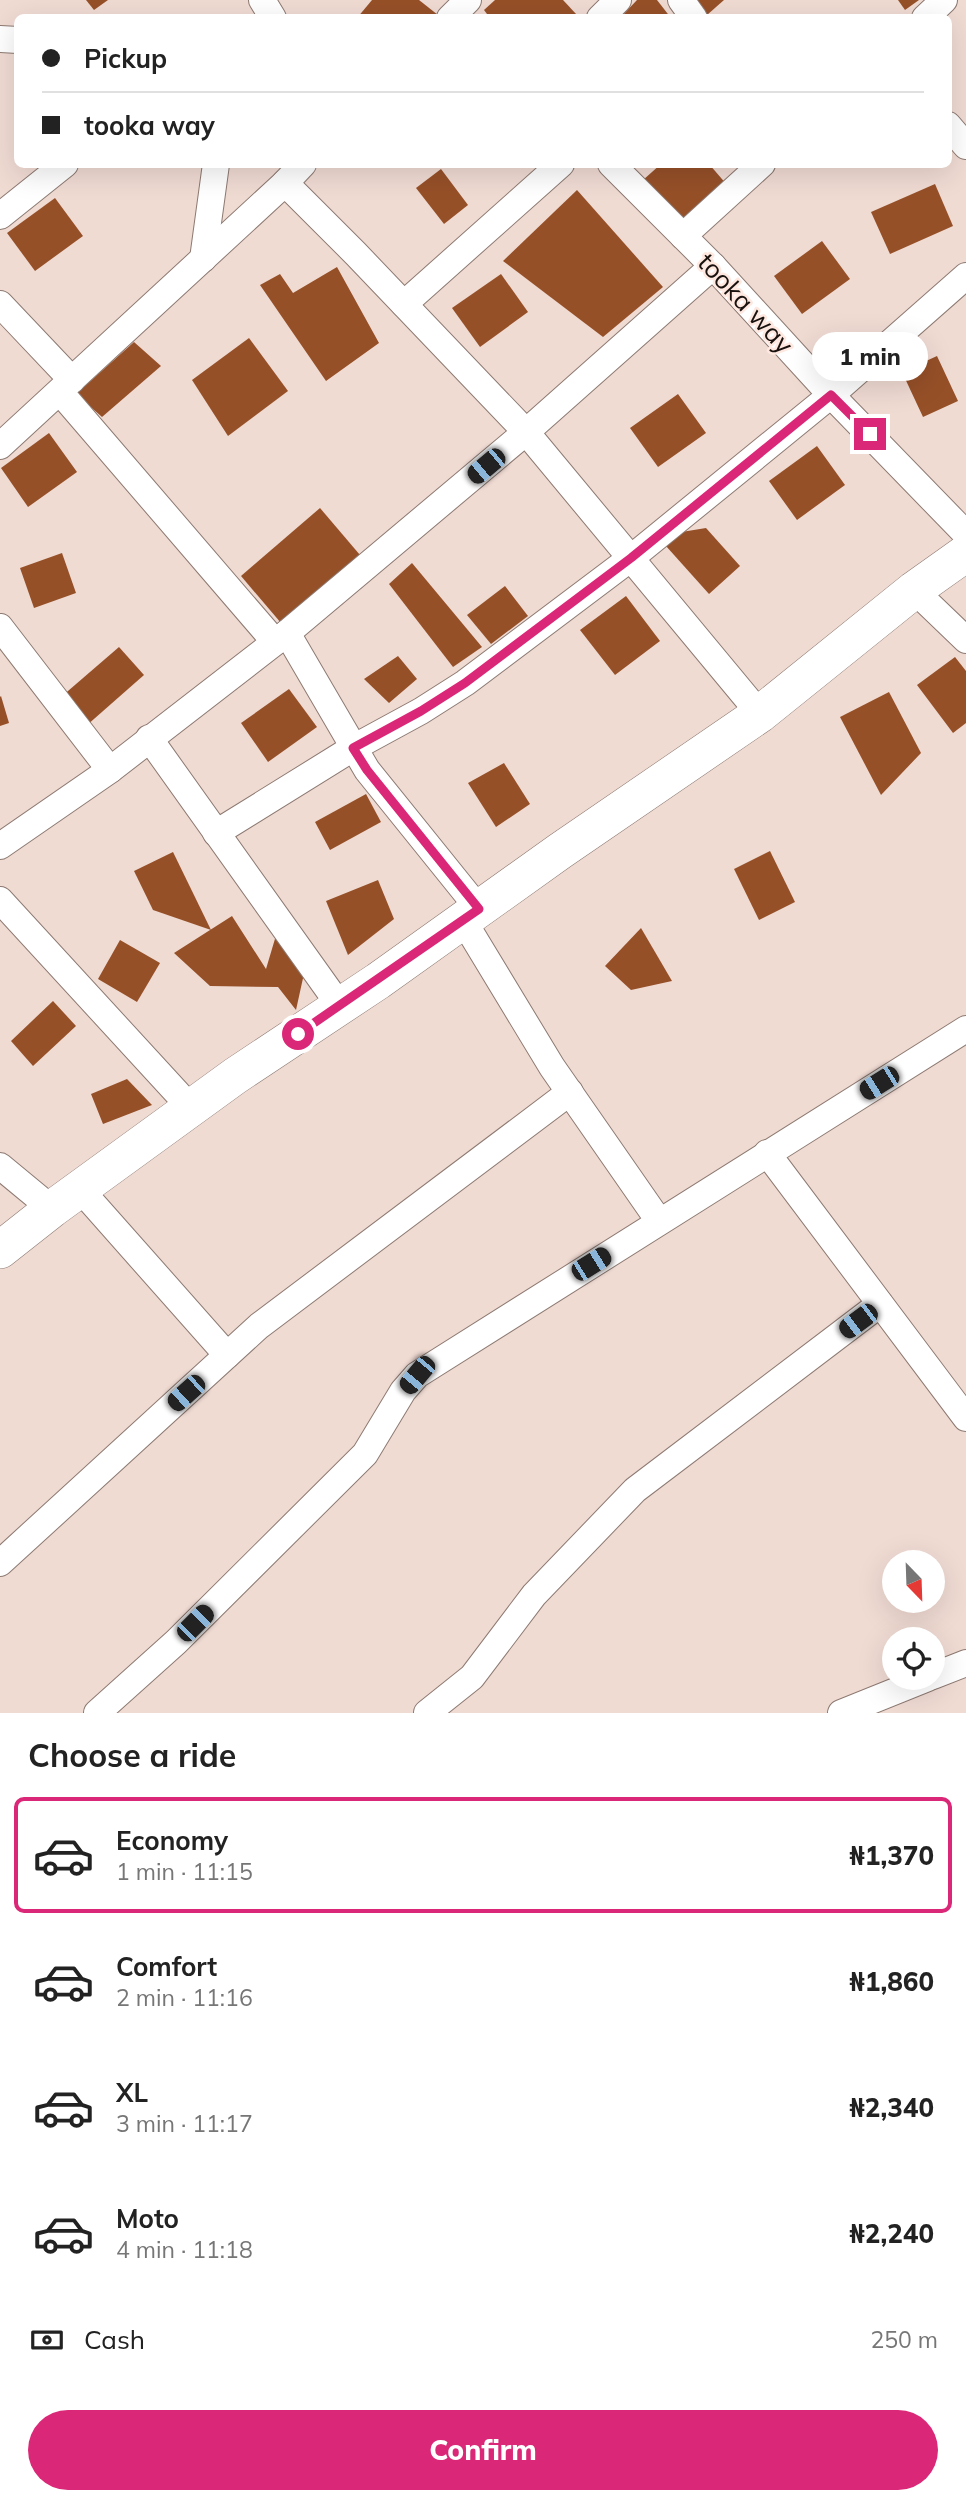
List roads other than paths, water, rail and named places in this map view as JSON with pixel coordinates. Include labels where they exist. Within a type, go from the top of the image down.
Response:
[{"type":"street","points":[[604,14],[618,0]]},
{"type":"street","points":[[929,14],[944,0]]},
{"type":"street","points":[[952,130],[966,146]]},
{"type":"street","points":[[0,216],[60,168]]},
{"type":"street","points":[[203,259],[215,168]]},
{"type":"street","points":[[404,304],[557,168]]},
{"type":"street","name":"tooka way","points":[[615,168],[713,266],[831,395],[966,534]]},
{"type":"street","points":[[682,236],[758,168]]},
{"type":"street","points":[[0,446],[294,174],[404,304],[526,432],[760,714]]},
{"type":"street","points":[[0,846],[110,770],[281,637],[526,432],[713,266]]},
{"type":"street","points":[[216,832],[465,683],[631,558],[831,395],[966,276]]},
{"type":"street","points":[[0,304],[66,386],[281,637],[367,770],[471,915],[570,1092],[659,1221]]},
{"type":"street","points":[[0,1250],[191,1108],[760,714],[914,590],[966,553]]},
{"type":"street","points":[[914,590],[966,640]]},
{"type":"street","points":[[0,627],[110,770]]},
{"type":"street","points":[[149,738],[340,1006]]},
{"type":"street","points":[[0,901],[191,1108]]},
{"type":"street","points":[[97,1713],[176,1642],[365,1454],[403,1391],[417,1375],[966,1029]]},
{"type":"street","points":[[0,1563],[259,1326],[570,1092]]},
{"type":"street","points":[[767,1153],[966,1418]]},
{"type":"street","points":[[0,1166],[66,1199],[227,1355]]},
{"type":"street","points":[[427,1713],[472,1677],[534,1595],[635,1490],[880,1304]]},
{"type":"street","points":[[945,1671],[966,1663]]},
{"type":"street","points":[[841,1713],[898,1690]]}]
